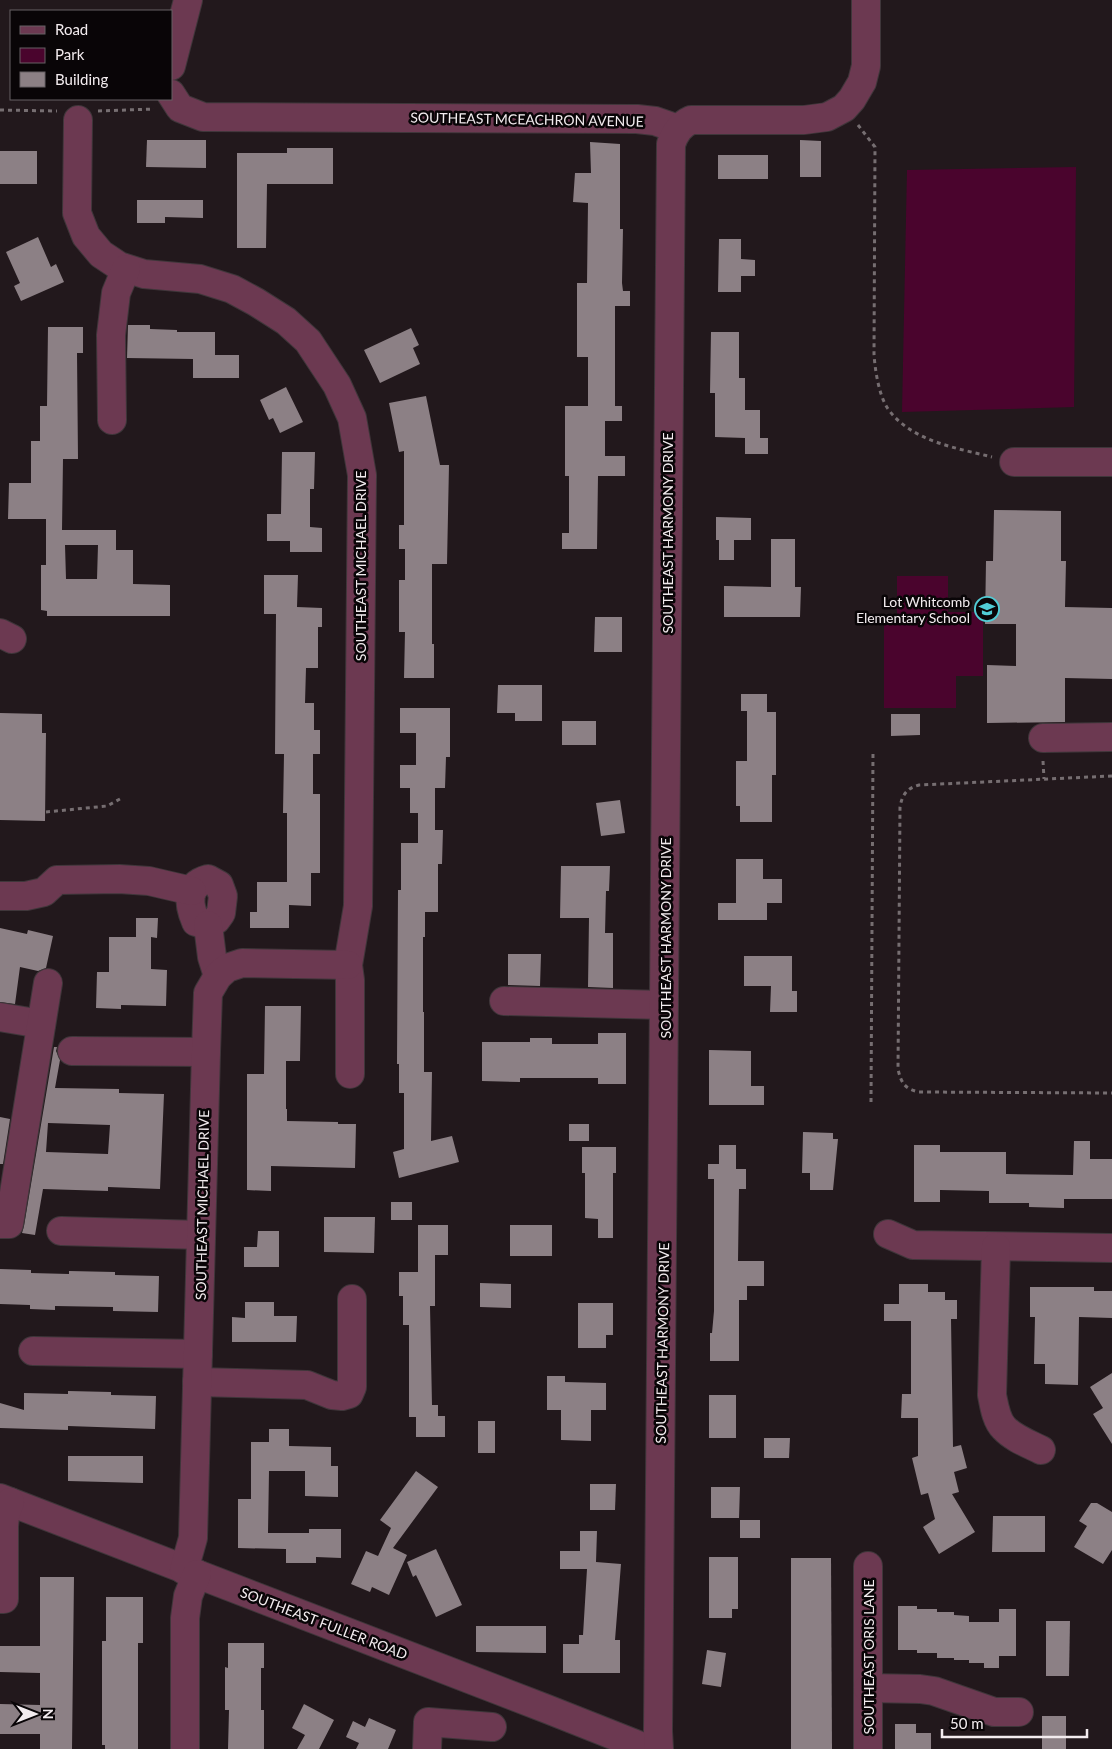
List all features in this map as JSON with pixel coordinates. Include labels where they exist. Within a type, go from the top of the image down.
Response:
[{"type":"street","points":[[172,62],[188,0]]},
{"type":"street","points":[[678,129],[691,120],[804,120],[827,117],[844,108],[862,82],[866,66],[866,0]]},
{"type":"street","name":"SOUTHEAST MCEACHRON AVENUE","points":[[172,96],[180,108],[203,117],[637,119],[655,120],[678,129]]},
{"type":"street","name":"SOUTHEAST MICHAEL DRIVE","points":[[78,120],[77,213],[86,236],[101,254],[119,266],[144,274],[200,279],[232,289],[286,321],[308,341],[337,385],[352,418],[362,484],[358,906],[348,965],[350,980],[350,1074]]},
{"type":"street","name":"SOUTHEAST HARMONY DRIVE","points":[[659,1749],[670,144],[678,129]]},
{"type":"street","points":[[112,420],[111,335],[116,293],[126,269]]},
{"type":"street","points":[[1014,462],[1112,462]]},
{"type":"street","points":[[1043,738],[1112,737]]},
{"type":"street","points":[[0,896],[26,896],[44,892],[57,880],[120,879],[149,881],[192,891],[198,882],[208,879],[219,885],[223,896],[221,914],[208,926],[212,957],[218,976],[228,968],[242,963],[348,965]]},
{"type":"street","name":"SOUTHEAST MICHAEL DRIVE","points":[[185,1749],[185,1618],[193,1538],[208,993],[218,976]]},
{"type":"street","points":[[0,1224],[10,1224],[48,983]]},
{"type":"street","points":[[504,1001],[664,1005]]},
{"type":"street","points":[[0,1017],[41,1024]]},
{"type":"street","points":[[72,1051],[206,1052]]},
{"type":"street","points":[[61,1230],[201,1235]]},
{"type":"street","points":[[888,1234],[913,1245],[1112,1248]]},
{"type":"street","points":[[996,1247],[992,1395],[1003,1428],[1041,1450]]},
{"type":"street","points":[[197,1382],[307,1385],[332,1395],[342,1396],[349,1394],[352,1387],[352,1299]]},
{"type":"street","points":[[33,1351],[198,1354]]},
{"type":"street","points":[[0,1600],[4,1599],[5,1500]]},
{"type":"street","name":"SOUTHEAST FULLER ROAD","points":[[5,1500],[648,1749]]},
{"type":"street","name":"SOUTHEAST ORIS LANE","points":[[868,1566],[868,1749]]},
{"type":"street","points":[[868,1688],[934,1691],[994,1712],[1019,1712]]},
{"type":"street","points":[[427,1749],[428,1722],[492,1738],[502,1692]]},
{"type":"path","points":[[844,108],[875,147],[874,354],[876,378],[888,409],[909,430],[946,445],[1014,462]]},
{"type":"path","points":[[871,1102],[873,752]]},
{"type":"path","points":[[1112,776],[920,785],[912,787],[906,792],[900,807],[898,1069],[900,1080],[905,1086],[920,1092],[1112,1092]]},
{"type":"path","points":[[46,812],[106,806],[120,799]]},
{"type":"green space","points":[[1076,167],[1074,407],[902,412],[907,170]]},
{"type":"green space","points":[[897,576],[948,576],[948,612],[983,612],[983,676],[956,676],[956,708],[884,708],[884,616],[897,616]]},
{"type":"building","points":[[147,140],[206,140],[206,168],[146,167]]},
{"type":"building","points":[[800,140],[821,141],[821,177],[800,177]]},
{"type":"building","points":[[590,142],[620,144],[620,229],[623,229],[622,283],[623,291],[630,291],[630,306],[615,306],[615,406],[622,406],[622,421],[605,421],[605,456],[625,456],[625,476],[598,476],[597,549],[562,549],[562,533],[569,533],[569,476],[565,476],[565,406],[588,406],[588,357],[577,357],[577,283],[587,283],[588,203],[573,202],[575,173],[591,173]]},
{"type":"building","points":[[287,148],[333,148],[333,184],[267,184],[266,248],[237,248],[237,153],[287,153]]},
{"type":"building","points":[[0,151],[37,151],[37,184],[0,184]]},
{"type":"building","points":[[718,155],[768,155],[768,179],[718,179]]},
{"type":"building","points":[[137,200],[203,200],[203,218],[165,217],[165,223],[137,223]]},
{"type":"building","points":[[38,237],[51,267],[56,264],[64,282],[21,301],[14,286],[20,283],[6,252]]},
{"type":"building","points":[[719,239],[741,239],[741,259],[755,260],[755,276],[741,276],[741,292],[718,292]]},
{"type":"building","points":[[128,325],[150,325],[150,329],[177,330],[177,332],[215,332],[215,355],[239,355],[239,378],[193,378],[193,359],[127,358]]},
{"type":"building","points":[[48,327],[83,327],[83,353],[77,353],[78,459],[63,459],[62,530],[116,530],[116,550],[133,550],[133,584],[170,585],[170,616],[47,616],[47,611],[41,610],[41,565],[46,565],[46,519],[8,519],[9,483],[31,483],[31,441],[40,441],[40,406],[47,406]],"holes":[[[65,545],[98,545],[97,579],[66,579]]]},
{"type":"building","points":[[411,328],[419,345],[413,348],[420,364],[380,383],[364,350]]},
{"type":"building","points":[[711,332],[739,332],[739,378],[745,378],[745,410],[760,410],[760,438],[768,438],[768,454],[745,454],[745,438],[715,437],[715,393],[710,393]]},
{"type":"building","points":[[286,387],[303,422],[280,433],[273,418],[269,420],[260,400]]},
{"type":"building","points":[[426,396],[440,465],[449,465],[447,564],[432,564],[434,678],[404,678],[405,632],[399,632],[399,580],[405,580],[405,549],[399,549],[399,525],[404,525],[404,451],[399,452],[389,403]]},
{"type":"building","points":[[282,452],[315,452],[314,489],[310,489],[310,527],[322,528],[322,552],[290,552],[290,541],[267,541],[267,514],[281,514]]},
{"type":"building","points":[[994,510],[1061,511],[1061,561],[1066,561],[1065,607],[1112,608],[1112,679],[1065,678],[1065,722],[987,723],[987,665],[1016,666],[1016,624],[985,624],[986,561],[993,561]]},
{"type":"building","points":[[716,517],[751,518],[751,540],[734,540],[734,560],[719,560],[719,540],[716,540]]},
{"type":"building","points":[[771,539],[795,539],[795,587],[801,587],[800,617],[724,617],[724,586],[771,587]]},
{"type":"building","points":[[264,575],[298,575],[297,607],[322,608],[322,627],[318,627],[318,668],[306,668],[305,703],[314,703],[314,730],[320,730],[320,754],[313,754],[313,794],[320,794],[320,873],[311,873],[311,906],[289,905],[289,928],[250,928],[250,912],[257,912],[257,882],[287,882],[287,813],[283,813],[284,754],[275,754],[276,614],[264,614]]},
{"type":"building","points":[[595,617],[622,617],[622,652],[594,652]]},
{"type":"building","points":[[498,685],[542,685],[542,721],[515,721],[515,713],[497,713]]},
{"type":"building","points":[[741,694],[767,694],[767,712],[776,712],[776,775],[772,775],[772,822],[740,822],[740,806],[736,806],[736,761],[747,761],[747,711],[741,711]]},
{"type":"building","points":[[400,708],[450,708],[450,757],[446,757],[445,788],[435,788],[435,830],[443,830],[442,864],[438,864],[438,912],[425,912],[425,937],[423,937],[424,1072],[432,1072],[431,1141],[452,1136],[459,1162],[399,1178],[393,1152],[404,1149],[404,1093],[399,1093],[399,1064],[397,1064],[398,890],[401,890],[401,843],[418,843],[418,813],[410,813],[410,788],[400,788],[400,765],[416,765],[416,733],[400,733]]},
{"type":"building","points":[[0,713],[42,714],[42,733],[46,733],[45,821],[0,820]]},
{"type":"building","points":[[891,714],[920,714],[920,735],[891,736]]},
{"type":"building","points":[[562,721],[596,721],[596,745],[562,745]]},
{"type":"building","points":[[620,800],[625,833],[601,836],[596,803]]},
{"type":"building","points":[[736,859],[763,859],[763,879],[782,879],[782,903],[767,903],[767,920],[718,920],[718,903],[736,903]]},
{"type":"building","points":[[561,866],[610,866],[609,891],[606,891],[605,933],[613,933],[613,988],[588,987],[589,918],[560,918]]},
{"type":"building","points":[[136,918],[158,918],[157,938],[151,937],[151,969],[167,970],[166,1006],[121,1005],[121,1009],[96,1008],[97,972],[109,972],[109,937],[136,937]]},
{"type":"building","points":[[0,928],[27,934],[28,930],[53,936],[46,968],[38,971],[20,967],[15,1004],[0,1002]]},
{"type":"building","points":[[508,954],[541,954],[540,986],[508,985]]},
{"type":"building","points":[[744,956],[792,956],[792,991],[797,991],[797,1012],[770,1012],[771,986],[744,986]]},
{"type":"building","points":[[265,1006],[301,1006],[300,1061],[286,1061],[287,1121],[356,1124],[355,1168],[271,1166],[271,1191],[247,1190],[247,1074],[264,1074]]},
{"type":"building","points":[[598,1033],[626,1033],[626,1084],[598,1084],[598,1078],[520,1078],[520,1082],[482,1081],[482,1042],[530,1042],[530,1038],[552,1038],[552,1044],[598,1044]]},
{"type":"building","points":[[54,1047],[57,1047],[56,1051],[60,1060],[55,1088],[119,1089],[119,1093],[164,1094],[160,1189],[108,1187],[108,1191],[43,1189],[35,1235],[22,1233]],"holes":[[[48,1123],[110,1125],[108,1154],[46,1152]]]},
{"type":"building","points":[[709,1050],[751,1051],[751,1086],[764,1086],[764,1105],[709,1105]]},
{"type":"building","points":[[0,1117],[10,1119],[3,1164],[0,1164]]},
{"type":"building","points":[[569,1124],[589,1124],[589,1141],[569,1141]]},
{"type":"building","points":[[803,1132],[833,1133],[833,1139],[838,1139],[833,1190],[810,1190],[810,1173],[802,1173]]},
{"type":"building","points":[[1074,1141],[1090,1141],[1090,1159],[1112,1159],[1112,1199],[1064,1199],[1064,1208],[1029,1207],[1029,1203],[989,1203],[989,1191],[940,1190],[940,1202],[914,1202],[914,1145],[940,1145],[940,1152],[1006,1152],[1006,1174],[1073,1175]]},
{"type":"building","points":[[719,1145],[736,1145],[736,1169],[746,1169],[746,1189],[739,1189],[738,1261],[764,1261],[764,1286],[747,1286],[747,1300],[739,1300],[739,1361],[710,1361],[710,1333],[712,1333],[714,1311],[714,1179],[708,1179],[708,1164],[719,1164]]},
{"type":"building","points":[[582,1147],[616,1147],[616,1173],[613,1173],[613,1238],[598,1238],[598,1219],[585,1218],[585,1173],[582,1173]]},
{"type":"building","points":[[391,1202],[412,1202],[412,1220],[391,1220]]},
{"type":"building","points":[[324,1217],[375,1217],[374,1253],[324,1252]]},
{"type":"building","points":[[418,1225],[448,1225],[448,1255],[435,1255],[435,1306],[430,1306],[432,1405],[438,1405],[438,1416],[445,1416],[445,1437],[416,1437],[416,1417],[409,1417],[409,1325],[403,1325],[403,1296],[399,1296],[399,1272],[418,1272]]},
{"type":"building","points":[[510,1225],[552,1225],[552,1256],[510,1256]]},
{"type":"building","points":[[258,1231],[279,1231],[279,1267],[244,1267],[244,1247],[257,1247]]},
{"type":"building","points":[[0,1269],[31,1270],[31,1273],[69,1274],[69,1271],[115,1272],[115,1275],[159,1276],[158,1312],[113,1311],[113,1307],[55,1306],[55,1310],[30,1309],[30,1305],[0,1304]]},
{"type":"building","points":[[480,1283],[511,1284],[511,1308],[480,1307]]},
{"type":"building","points":[[899,1284],[928,1284],[928,1292],[945,1292],[945,1300],[957,1300],[957,1319],[951,1319],[953,1447],[961,1445],[967,1468],[954,1472],[959,1492],[952,1494],[975,1532],[939,1554],[923,1527],[935,1519],[928,1493],[921,1495],[912,1458],[918,1456],[918,1418],[901,1418],[902,1394],[911,1394],[911,1321],[884,1321],[884,1304],[899,1304]]},
{"type":"building","points":[[1030,1287],[1094,1287],[1094,1291],[1112,1291],[1112,1318],[1079,1317],[1078,1385],[1045,1384],[1045,1364],[1034,1364],[1035,1317],[1030,1317]]},
{"type":"building","points":[[245,1302],[274,1302],[274,1316],[297,1316],[296,1342],[232,1342],[232,1317],[245,1318]]},
{"type":"building","points":[[578,1303],[613,1303],[613,1335],[606,1335],[606,1348],[578,1348]]},
{"type":"building","points":[[1112,1373],[1112,1444],[1093,1414],[1103,1408],[1090,1387]]},
{"type":"building","points":[[547,1376],[565,1376],[565,1382],[606,1383],[606,1410],[591,1410],[591,1441],[561,1440],[561,1410],[547,1410]]},
{"type":"building","points":[[68,1391],[111,1392],[111,1395],[156,1396],[155,1429],[68,1426],[68,1430],[0,1428],[0,1403],[24,1410],[24,1393],[68,1394]]},
{"type":"building","points":[[709,1395],[736,1395],[736,1438],[709,1438]]},
{"type":"building","points":[[478,1421],[495,1421],[495,1453],[478,1453]]},
{"type":"building","points":[[269,1429],[289,1429],[289,1446],[331,1447],[331,1466],[338,1466],[338,1497],[305,1496],[305,1471],[269,1471],[268,1533],[309,1533],[309,1529],[341,1529],[341,1558],[316,1557],[316,1563],[286,1563],[286,1549],[238,1548],[238,1499],[251,1499],[251,1442],[269,1442]]},
{"type":"building","points":[[764,1438],[790,1438],[789,1458],[764,1458]]},
{"type":"building","points":[[68,1456],[143,1456],[143,1483],[68,1481]]},
{"type":"building","points":[[416,1471],[438,1487],[393,1548],[407,1555],[389,1595],[372,1587],[370,1592],[351,1584],[366,1551],[378,1556],[391,1528],[380,1520]]},
{"type":"building","points":[[590,1484],[616,1484],[615,1510],[590,1510]]},
{"type":"building","points":[[711,1487],[740,1487],[739,1518],[711,1518]]},
{"type":"building","points":[[1091,1503],[1097,1503],[1112,1512],[1112,1550],[1103,1564],[1074,1547],[1087,1526],[1079,1521]]},
{"type":"building","points":[[993,1516],[1045,1516],[1045,1552],[992,1552]]},
{"type":"building","points":[[740,1520],[760,1520],[760,1538],[740,1538]]},
{"type":"building","points":[[580,1531],[597,1531],[596,1562],[621,1564],[615,1640],[620,1640],[620,1673],[563,1673],[563,1644],[579,1644],[579,1635],[583,1635],[587,1569],[560,1569],[560,1551],[580,1551]]},
{"type":"building","points":[[436,1549],[462,1605],[436,1617],[416,1575],[413,1577],[407,1562]]},
{"type":"building","points":[[709,1557],[738,1557],[738,1609],[732,1609],[732,1618],[709,1618]]},
{"type":"building","points":[[791,1558],[831,1558],[832,1749],[791,1749]]},
{"type":"building","points":[[40,1577],[74,1577],[72,1749],[40,1749],[40,1734],[0,1734],[0,1704],[40,1705],[40,1673],[0,1672],[0,1646],[40,1646]]},
{"type":"building","points":[[106,1597],[143,1597],[143,1643],[138,1643],[138,1749],[105,1749],[105,1745],[102,1745],[102,1641],[106,1641]]},
{"type":"building","points":[[898,1606],[917,1606],[917,1609],[937,1609],[937,1612],[954,1612],[954,1615],[969,1616],[969,1622],[999,1622],[999,1609],[1016,1609],[1016,1656],[999,1656],[999,1668],[984,1668],[984,1663],[969,1663],[969,1660],[954,1660],[954,1658],[937,1658],[937,1653],[917,1653],[917,1650],[898,1650]]},
{"type":"building","points":[[1046,1621],[1070,1621],[1069,1676],[1046,1676]]},
{"type":"building","points":[[476,1626],[546,1626],[546,1653],[476,1652]]},
{"type":"building","points":[[228,1643],[264,1643],[264,1668],[261,1668],[261,1710],[264,1710],[264,1749],[228,1749],[229,1710],[225,1710],[225,1667],[228,1668]]},
{"type":"building","points":[[707,1650],[726,1653],[721,1687],[702,1684]]},
{"type":"building","points":[[304,1704],[334,1720],[319,1749],[297,1749],[305,1735],[292,1728]]},
{"type":"building","points":[[1042,1716],[1066,1716],[1066,1749],[1042,1749]]},
{"type":"building","points":[[369,1718],[396,1730],[388,1749],[356,1749],[359,1743],[346,1737],[353,1721],[365,1727]]},
{"type":"building","points":[[895,1724],[916,1724],[916,1733],[931,1733],[931,1749],[895,1749]]},
{"type":"place","name":"Lot Whitcomb Elementary School","points":[[987,609]]}]
